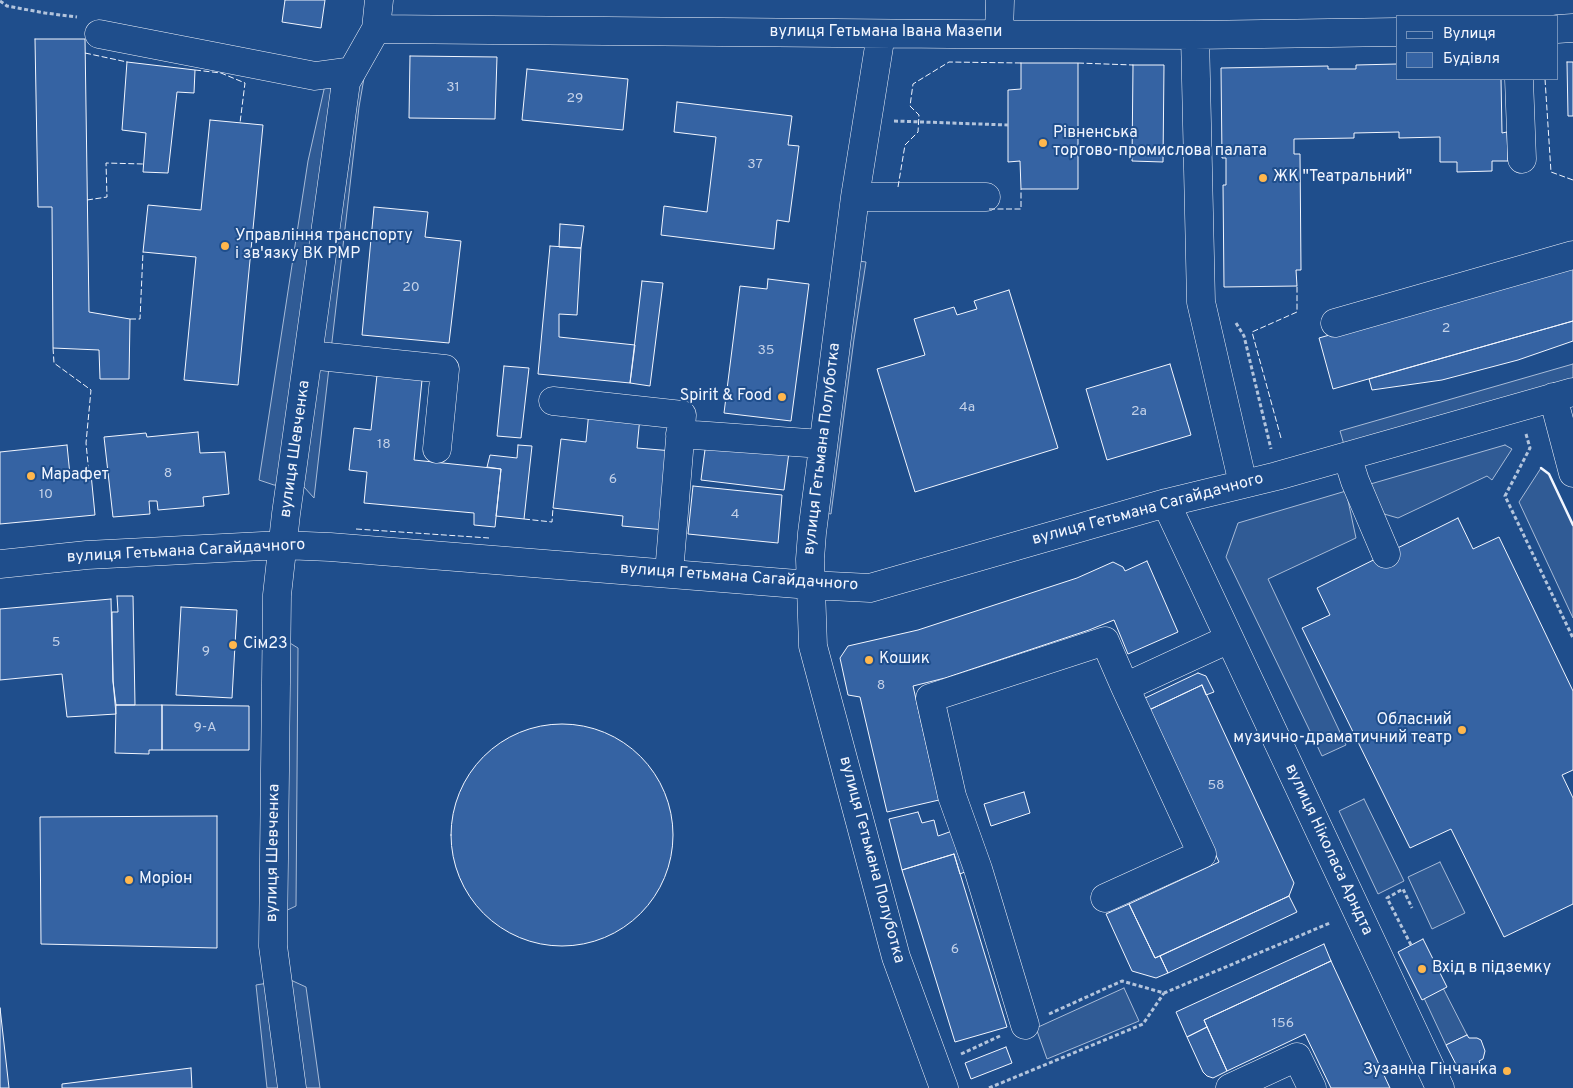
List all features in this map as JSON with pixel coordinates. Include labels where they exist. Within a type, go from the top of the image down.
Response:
[{"type":"street","name":"вулиця Шевченка","points":[[292,1088],[273,946],[277,595],[282,545],[346,82],[376,29],[379,0]]},
{"type":"street","points":[[999,34],[1000,0]]},
{"type":"street","points":[[1558,29],[1573,28]]},
{"type":"street","name":"вулиця Гетьмана Івана Мазепи","points":[[376,29],[1195,35],[1396,32]]},
{"type":"street","points":[[99,34],[315,76],[352,71]]},
{"type":"street","name":"вулиця Гетьмана Полуботка","points":[[881,34],[856,197],[822,444],[810,559],[813,646],[893,948],[944,1088]]},
{"type":"street","points":[[1195,35],[1201,302],[1243,484]]},
{"type":"street","points":[[1519,80],[1522,159]]},
{"type":"street","points":[[856,197],[986,197]]},
{"type":"street","points":[[1335,323],[1573,255]]},
{"type":"street","points":[[309,355],[445,369],[438,449]]},
{"type":"street","points":[[1563,394],[1573,473]]},
{"type":"street","name":"вулиця Гетьмана Сагайдачного","points":[[0,564],[87,555],[282,545],[870,588],[1166,503],[1277,476],[1563,394]]},
{"type":"street","points":[[553,401],[682,415],[669,573]]},
{"type":"street","points":[[680,434],[822,444]]},
{"type":"street","points":[[1347,456],[1355,481],[1386,554]]},
{"type":"street","name":"вулиця Ніколаса Арндта","points":[[1166,503],[1440,1088]]},
{"type":"street","points":[[1125,687],[1229,639]]},
{"type":"street","points":[[1025,1025],[978,869],[952,796],[930,698],[1106,641],[1125,687],[1202,854],[1105,898]]},
{"type":"street","points":[[1230,1088],[1297,1057],[1312,1088]]},
{"type":"path","points":[[0,1],[7,6],[16,8],[90,18],[99,34]]},
{"type":"path","points":[[868,120],[924,124],[1008,124]]},
{"type":"path","points":[[1234,321],[1244,336],[1277,476]]},
{"type":"path","points":[[1525,429],[1530,448],[1505,496],[1573,638]]},
{"type":"path","points":[[1411,946],[1387,898],[1403,889],[1412,908]]},
{"type":"path","points":[[988,1088],[1143,1024],[1164,993],[1330,923]]},
{"type":"path","points":[[960,1064],[961,1054],[1122,981],[1164,993]]},
{"type":"shaded area","points":[[364,78],[359,107],[314,498],[304,487],[274,485],[259,480],[308,161],[325,85]]},
{"type":"shaded area","points":[[852,260],[866,262],[831,514],[818,512]]},
{"type":"shaded area","points":[[1573,364],[1573,381],[1345,448],[1340,431]]},
{"type":"shaded area","points":[[1505,445],[1512,449],[1492,480],[1487,476],[1398,518],[1384,514],[1367,485]]},
{"type":"shaded area","points":[[1541,468],[1549,474],[1573,525],[1573,618],[1519,502]]},
{"type":"shaded area","points":[[1346,491],[1356,538],[1268,579],[1346,745],[1322,756],[1226,557],[1238,523]]},
{"type":"shaded area","points":[[285,640],[298,648],[296,906],[279,914]]},
{"type":"shaded area","points":[[1364,799],[1404,881],[1378,894],[1339,811]]},
{"type":"shaded area","points":[[1440,862],[1465,913],[1432,929],[1408,877]]},
{"type":"shaded area","points":[[284,977],[306,987],[320,1088],[299,1088]]},
{"type":"shaded area","points":[[268,983],[280,1088],[267,1088],[256,985]]},
{"type":"shaded area","points":[[1124,988],[1139,1021],[1047,1059],[1036,1028]]},
{"type":"shaded area","points":[[1443,988],[1467,1035],[1446,1045],[1424,998]]},
{"type":"building","points":[[285,0],[325,0],[321,28],[282,22]]},
{"type":"building","points":[[35,39],[85,39],[89,312],[130,319],[129,379],[100,379],[99,350],[53,348],[52,207],[38,207]]},
{"type":"building","points":[[410,56],[497,57],[495,119],[409,118]]},
{"type":"building","points":[[127,62],[195,70],[194,93],[177,92],[168,173],[143,172],[146,133],[122,130]]},
{"type":"building","points":[[1567,62],[1573,62],[1573,116],[1568,116]]},
{"type":"building","name":"Рівненська торгово-промислова палата","points":[[1021,63],[1078,63],[1078,189],[1021,189],[1020,161],[1008,162],[1008,90],[1021,89]]},
{"type":"building","name":"ЖК \"Театральний\"","points":[[1396,64],[1396,80],[1501,80],[1502,133],[1507,132],[1508,161],[1492,161],[1492,171],[1457,172],[1457,162],[1440,162],[1440,137],[1399,138],[1399,132],[1354,133],[1354,138],[1294,139],[1294,154],[1300,154],[1301,270],[1296,270],[1297,286],[1224,287],[1223,185],[1226,185],[1226,158],[1222,158],[1221,68],[1328,66],[1328,69],[1356,69],[1356,65]]},
{"type":"building","points":[[1133,65],[1164,65],[1163,162],[1132,161]]},
{"type":"building","points":[[527,69],[628,79],[623,130],[522,120]]},
{"type":"building","points":[[677,102],[792,116],[788,145],[799,146],[789,222],[777,220],[774,249],[661,235],[664,206],[707,212],[716,137],[674,132]]},
{"type":"building","points":[[210,120],[263,125],[238,385],[184,380],[196,257],[143,252],[148,205],[201,210]]},
{"type":"building","points":[[374,207],[428,212],[425,237],[461,241],[449,343],[362,335]]},
{"type":"building","points":[[560,224],[584,226],[581,248],[559,247]]},
{"type":"building","points":[[550,246],[581,248],[577,315],[559,314],[559,337],[635,345],[630,383],[538,374]]},
{"type":"building","points":[[1573,265],[1573,321],[1333,389],[1319,338]]},
{"type":"building","points":[[768,279],[809,284],[791,421],[724,413],[740,286],[767,289]]},
{"type":"building","points":[[642,281],[663,283],[650,386],[630,383]]},
{"type":"building","points":[[1009,290],[1058,448],[915,492],[877,369],[925,355],[914,319],[954,307],[957,315],[977,309],[974,301]]},
{"type":"building","points":[[1573,321],[1573,341],[1518,360],[1442,380],[1372,390],[1369,379]]},
{"type":"building","points":[[1170,364],[1191,435],[1107,460],[1086,389]]},
{"type":"building","points":[[504,366],[529,368],[521,438],[497,436]]},
{"type":"building","points":[[377,375],[422,380],[414,460],[501,469],[495,527],[474,525],[474,513],[364,503],[367,472],[349,470],[354,428],[371,430]]},
{"type":"building","points":[[589,411],[640,417],[637,448],[673,451],[665,530],[622,526],[623,516],[553,508],[561,439],[586,442]]},
{"type":"building","points":[[198,432],[200,453],[225,452],[229,494],[203,497],[204,506],[158,510],[157,501],[149,501],[150,514],[113,517],[104,437],[146,433],[147,437]]},
{"type":"building","points":[[706,442],[789,452],[784,490],[701,480]]},
{"type":"building","points":[[67,445],[70,475],[91,474],[95,515],[0,524],[0,452]]},
{"type":"building","points":[[518,445],[532,446],[524,519],[496,516],[501,469],[487,467],[490,455],[517,458]]},
{"type":"building","points":[[693,486],[782,495],[778,543],[688,534]]},
{"type":"building","name":"Обласний музично-драматичний театр","points":[[1458,518],[1473,549],[1499,537],[1573,691],[1573,770],[1562,775],[1573,798],[1573,904],[1504,937],[1451,829],[1410,848],[1302,628],[1330,615],[1317,588]]},
{"type":"building","points":[[1147,561],[1178,632],[1128,654],[1114,620],[945,678],[913,686],[939,800],[887,812],[860,697],[848,695],[840,658],[848,646],[918,630],[1077,578],[1113,562],[1123,567],[1125,571]]},
{"type":"building","points":[[117,596],[133,596],[135,705],[116,705],[113,681],[112,612],[118,612]]},
{"type":"building","points":[[111,599],[113,681],[116,714],[67,717],[62,674],[0,680],[0,609]]},
{"type":"building","points":[[181,607],[237,610],[232,698],[176,695]]},
{"type":"building","points":[[1198,673],[1206,676],[1214,692],[1206,695],[1202,685],[1149,710],[1143,699]]},
{"type":"building","points":[[1202,685],[1294,883],[1289,896],[1155,958],[1129,904],[1219,862],[1149,710]]},
{"type":"building","points":[[116,705],[162,705],[162,750],[149,750],[149,754],[115,753]]},
{"type":"building","points":[[162,705],[249,706],[249,750],[162,750]]},
{"type":"building","points":[[551,724],[573,724],[605,732],[624,742],[641,756],[655,773],[665,792],[671,813],[673,835],[671,857],[665,878],[655,897],[641,914],[624,928],[594,942],[573,946],[551,946],[530,942],[509,933],[491,921],[476,906],[464,888],[455,867],[451,846],[451,824],[455,803],[464,782],[476,764],[491,749],[509,737],[530,728]]},
{"type":"building","points":[[1024,792],[1030,813],[991,826],[984,804]]},
{"type":"building","points":[[918,812],[922,823],[934,820],[938,836],[955,830],[967,871],[960,874],[954,854],[902,870],[889,819]]},
{"type":"building","name":"Моріон","points":[[217,816],[217,948],[41,944],[40,817]]},
{"type":"building","points":[[954,854],[1007,1027],[955,1042],[902,870]]},
{"type":"building","points":[[1289,896],[1297,912],[1168,973],[1160,956]]},
{"type":"building","points":[[1129,904],[1155,958],[1160,956],[1168,973],[1156,978],[1132,971],[1106,914]]},
{"type":"building","name":"Вхід в підземку","points":[[1423,939],[1447,987],[1422,1000],[1398,952]]},
{"type":"building","points":[[1324,944],[1331,961],[1204,1020],[1207,1027],[1187,1037],[1176,1012]]},
{"type":"building","points":[[1331,961],[1390,1088],[1331,1088],[1305,1034],[1227,1071],[1204,1020]]},
{"type":"building","points":[[0,1008],[9,1088],[0,1088]]},
{"type":"building","points":[[1207,1027],[1227,1071],[1213,1078],[1203,1072],[1187,1037]]},
{"type":"building","points":[[1467,1035],[1469,1038],[1481,1040],[1485,1051],[1483,1059],[1479,1061],[1480,1064],[1461,1074],[1446,1045]]},
{"type":"building","points":[[1006,1047],[1012,1063],[971,1079],[965,1063]]},
{"type":"building","points":[[191,1068],[192,1088],[62,1088],[62,1084]]},
{"type":"fence","points":[[85,53],[127,62]]},
{"type":"fence","points":[[898,187],[905,145],[918,132],[919,115],[910,106],[913,84],[949,62],[1021,63]]},
{"type":"fence","points":[[1078,63],[1133,65]]},
{"type":"fence","points":[[195,70],[221,73],[245,83],[240,123]]},
{"type":"fence","points":[[1545,80],[1551,172],[1573,180]]},
{"type":"fence","points":[[87,200],[107,197],[106,163],[143,164]]},
{"type":"fence","points":[[989,209],[1021,209],[1021,189]]},
{"type":"fence","points":[[130,319],[140,319],[143,252]]},
{"type":"fence","points":[[1281,438],[1252,332],[1297,312],[1297,286]]},
{"type":"fence","points":[[53,348],[54,363],[91,390],[86,443],[89,474]]},
{"type":"fence","points":[[524,519],[552,522],[553,508]]},
{"type":"fence","points":[[356,529],[489,538]]},
{"type":"wall","points":[[1541,468],[1549,474],[1573,525]]},
{"type":"place","name":"Рівненська торгово-промислова палата","points":[[1043,143]]},
{"type":"place","name":"ЖК \"Театральний\"","points":[[1263,178]]},
{"type":"place","name":"Управління транспорту і зв'язку ВК РМР","points":[[225,246]]},
{"type":"place","name":"Spirit & Food","points":[[782,397]]},
{"type":"place","name":"Марафет","points":[[31,476]]},
{"type":"place","name":"Сім23","points":[[233,645]]},
{"type":"place","name":"Кошик","points":[[869,660]]},
{"type":"place","name":"Обласний музично-драматичний театр","points":[[1462,730]]},
{"type":"place","name":"Моріон","points":[[129,880]]},
{"type":"place","name":"Вхід в підземку","points":[[1422,969]]},
{"type":"place","name":"Зузанна Гінчанка","points":[[1507,1071]]}]
